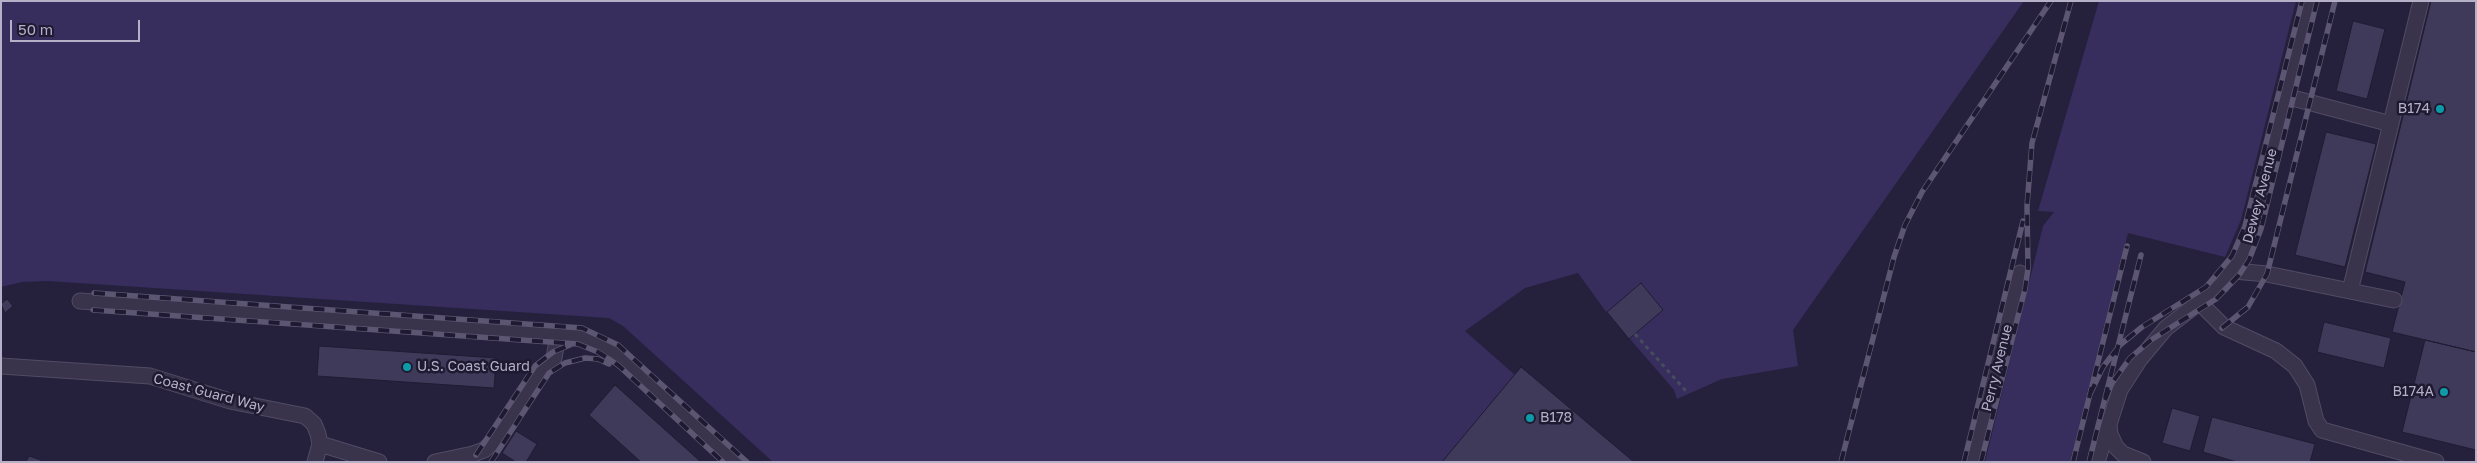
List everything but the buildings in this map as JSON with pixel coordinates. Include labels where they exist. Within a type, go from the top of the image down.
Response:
[{"type":"street","name":"Dewey Avenue","points":[[2097,462],[2120,390],[2140,359],[2166,328],[2222,285],[2234,271],[2250,238],[2309,1]]},
{"type":"street","points":[[2350,291],[2421,1]]},
{"type":"street","points":[[2286,96],[2391,124]]},
{"type":"street","points":[[2234,271],[2259,273],[2394,300]]},
{"type":"street","name":"Perry Avenue","points":[[1974,462],[2020,274]]},
{"type":"street","points":[[80,301],[558,334],[584,338],[606,348],[636,372],[735,462]]},
{"type":"street","points":[[2199,302],[2224,327],[2276,351],[2295,366],[2307,385],[2316,422],[2322,430],[2436,462]]},
{"type":"street","points":[[435,462],[473,454],[484,450],[492,443],[540,373],[554,358],[558,334]]},
{"type":"street","name":"Coast Guard Way","points":[[1,366],[150,376],[230,401],[305,416],[314,424],[320,444]]},
{"type":"street","points":[[2109,424],[2110,434],[2116,448],[2123,454],[2143,462]]},
{"type":"street","points":[[315,462],[320,444],[379,462]]},
{"type":"path","points":[[1635,334],[1686,391]]},
{"type":"shaded area","points":[[1,1],[2024,1],[1793,330],[1798,366],[1722,379],[1677,399],[1674,390],[1604,309],[1578,273],[1525,288],[1465,331],[1515,375],[1442,462],[773,462],[623,326],[609,318],[48,281],[22,282],[1,287]]},
{"type":"shaded area","points":[[2099,1],[2296,1],[2241,220],[2225,257],[2128,233],[2071,462],[1985,462],[2043,226],[2054,212],[2038,211]]},
{"type":"railway","points":[[1841,462],[1894,257],[1905,225],[1922,192],[2051,1]]},
{"type":"railway","points":[[1981,462],[2025,289],[2028,269],[2027,206],[2032,143],[2071,1]]},
{"type":"railway","points":[[2090,394],[2103,367],[2120,345],[2142,327],[2206,287],[2232,256],[2245,226],[2302,1]]},
{"type":"railway","points":[[2105,400],[2112,383],[2130,358],[2151,340],[2216,299],[2239,275],[2249,260],[2261,229],[2317,1]]},
{"type":"railway","points":[[2222,328],[2248,307],[2267,274],[2335,1]]},
{"type":"railway","points":[[1964,462],[2023,221]]},
{"type":"railway","points":[[2073,462],[2127,246]]},
{"type":"railway","points":[[2089,462],[2141,255]]},
{"type":"railway","points":[[94,293],[582,328],[618,345],[747,462]]},
{"type":"railway","points":[[93,310],[578,344],[598,352],[618,365],[723,462]]},
{"type":"railway","points":[[476,455],[535,366],[553,352],[570,345]]},
{"type":"railway","points":[[491,462],[549,373],[565,363],[585,358],[598,359],[609,364]]},
{"type":"place","name":"B174","points":[[2440,109]]},
{"type":"place","name":"U.S. Coast Guard","points":[[407,367]]},
{"type":"place","name":"B174A","points":[[2444,392]]},
{"type":"place","name":"B178","points":[[1530,418]]}]
